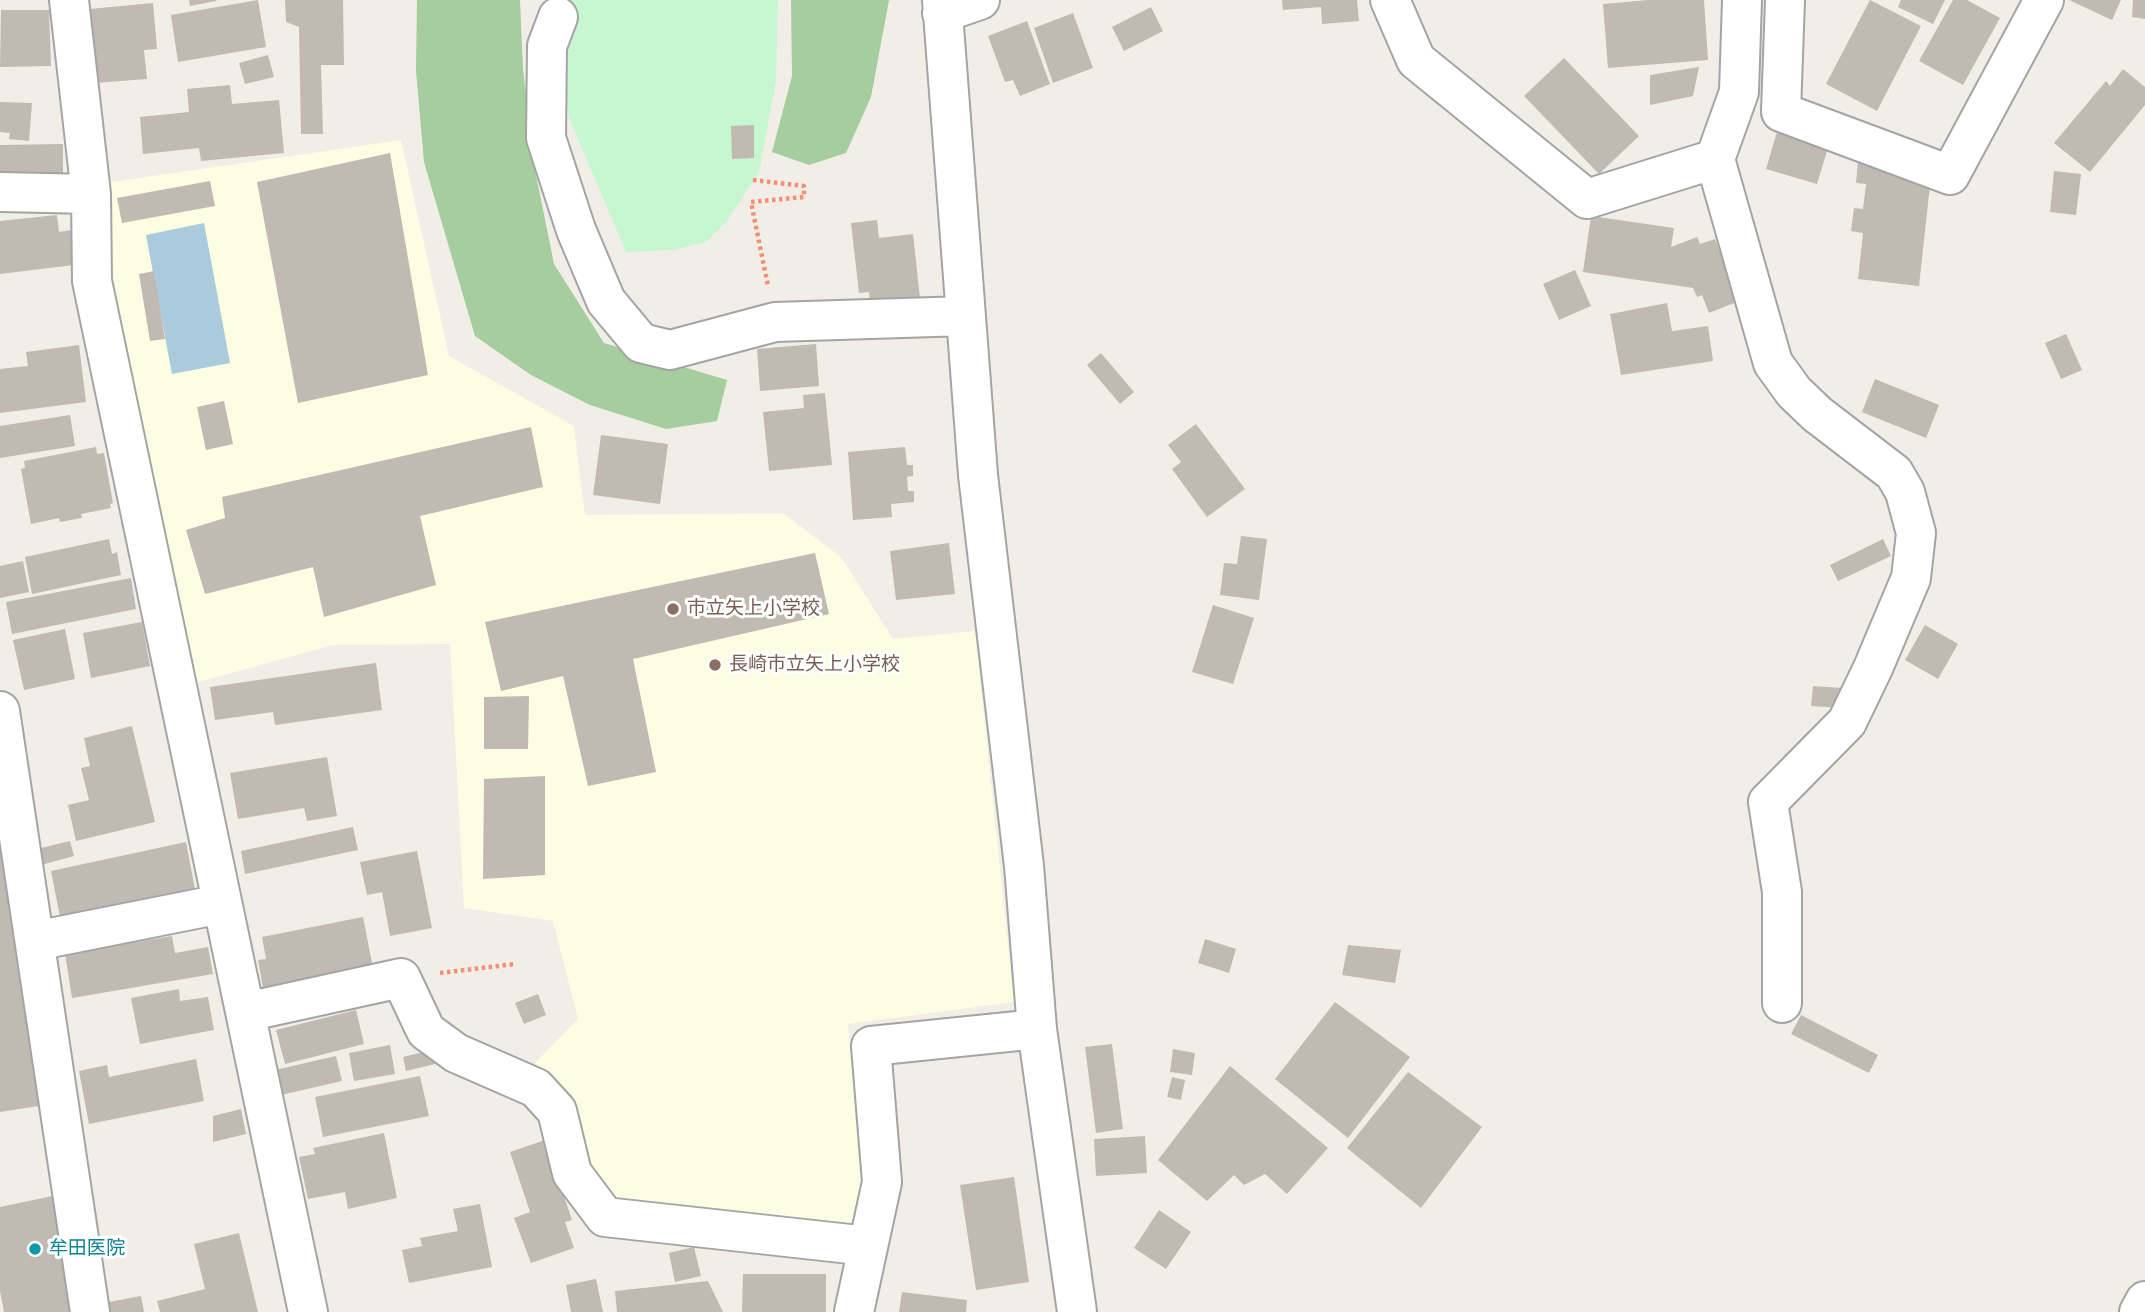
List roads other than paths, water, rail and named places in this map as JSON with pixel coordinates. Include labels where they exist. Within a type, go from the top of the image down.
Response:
[{"type":"street","points":[[69,0],[91,194],[92,281],[308,1312]]},
{"type":"street","points":[[981,0],[942,7],[978,475],[1024,866],[1037,1029],[1077,1312]]},
{"type":"street","points":[[1390,0],[1416,60],[1587,199],[1715,159]]},
{"type":"street","points":[[1742,0],[1740,92],[1715,159],[1773,363],[1794,392],[1817,414],[1894,473],[1905,492],[1916,533],[1911,578],[1847,722],[1768,802],[1782,892],[1782,1003]]},
{"type":"street","points":[[1785,0],[1781,112],[1950,175],[2044,0]]},
{"type":"street","points":[[558,17],[547,46],[547,138],[576,230],[606,301],[641,343],[670,349],[775,321],[965,316]]},
{"type":"street","points":[[0,192],[91,194]]},
{"type":"street","points":[[0,711],[90,1312]]},
{"type":"street","points":[[35,942],[221,904]]},
{"type":"street","points":[[246,1012],[401,978],[426,1031],[456,1054],[536,1088],[557,1111],[572,1173],[605,1217],[868,1247]]},
{"type":"street","points":[[855,1312],[882,1182],[871,1046],[1037,1029]]},
{"type":"street","points":[[2139,1312],[2145,1301]]},
{"type":"water","points":[[204,223],[230,363],[172,374],[146,235]]},
{"type":"place","name":"市立矢上小学校","points":[[673,609]]},
{"type":"place","name":"長崎市立矢上小学校","points":[[715,665]]},
{"type":"place","name":"牟田医院","points":[[35,1249]]}]
